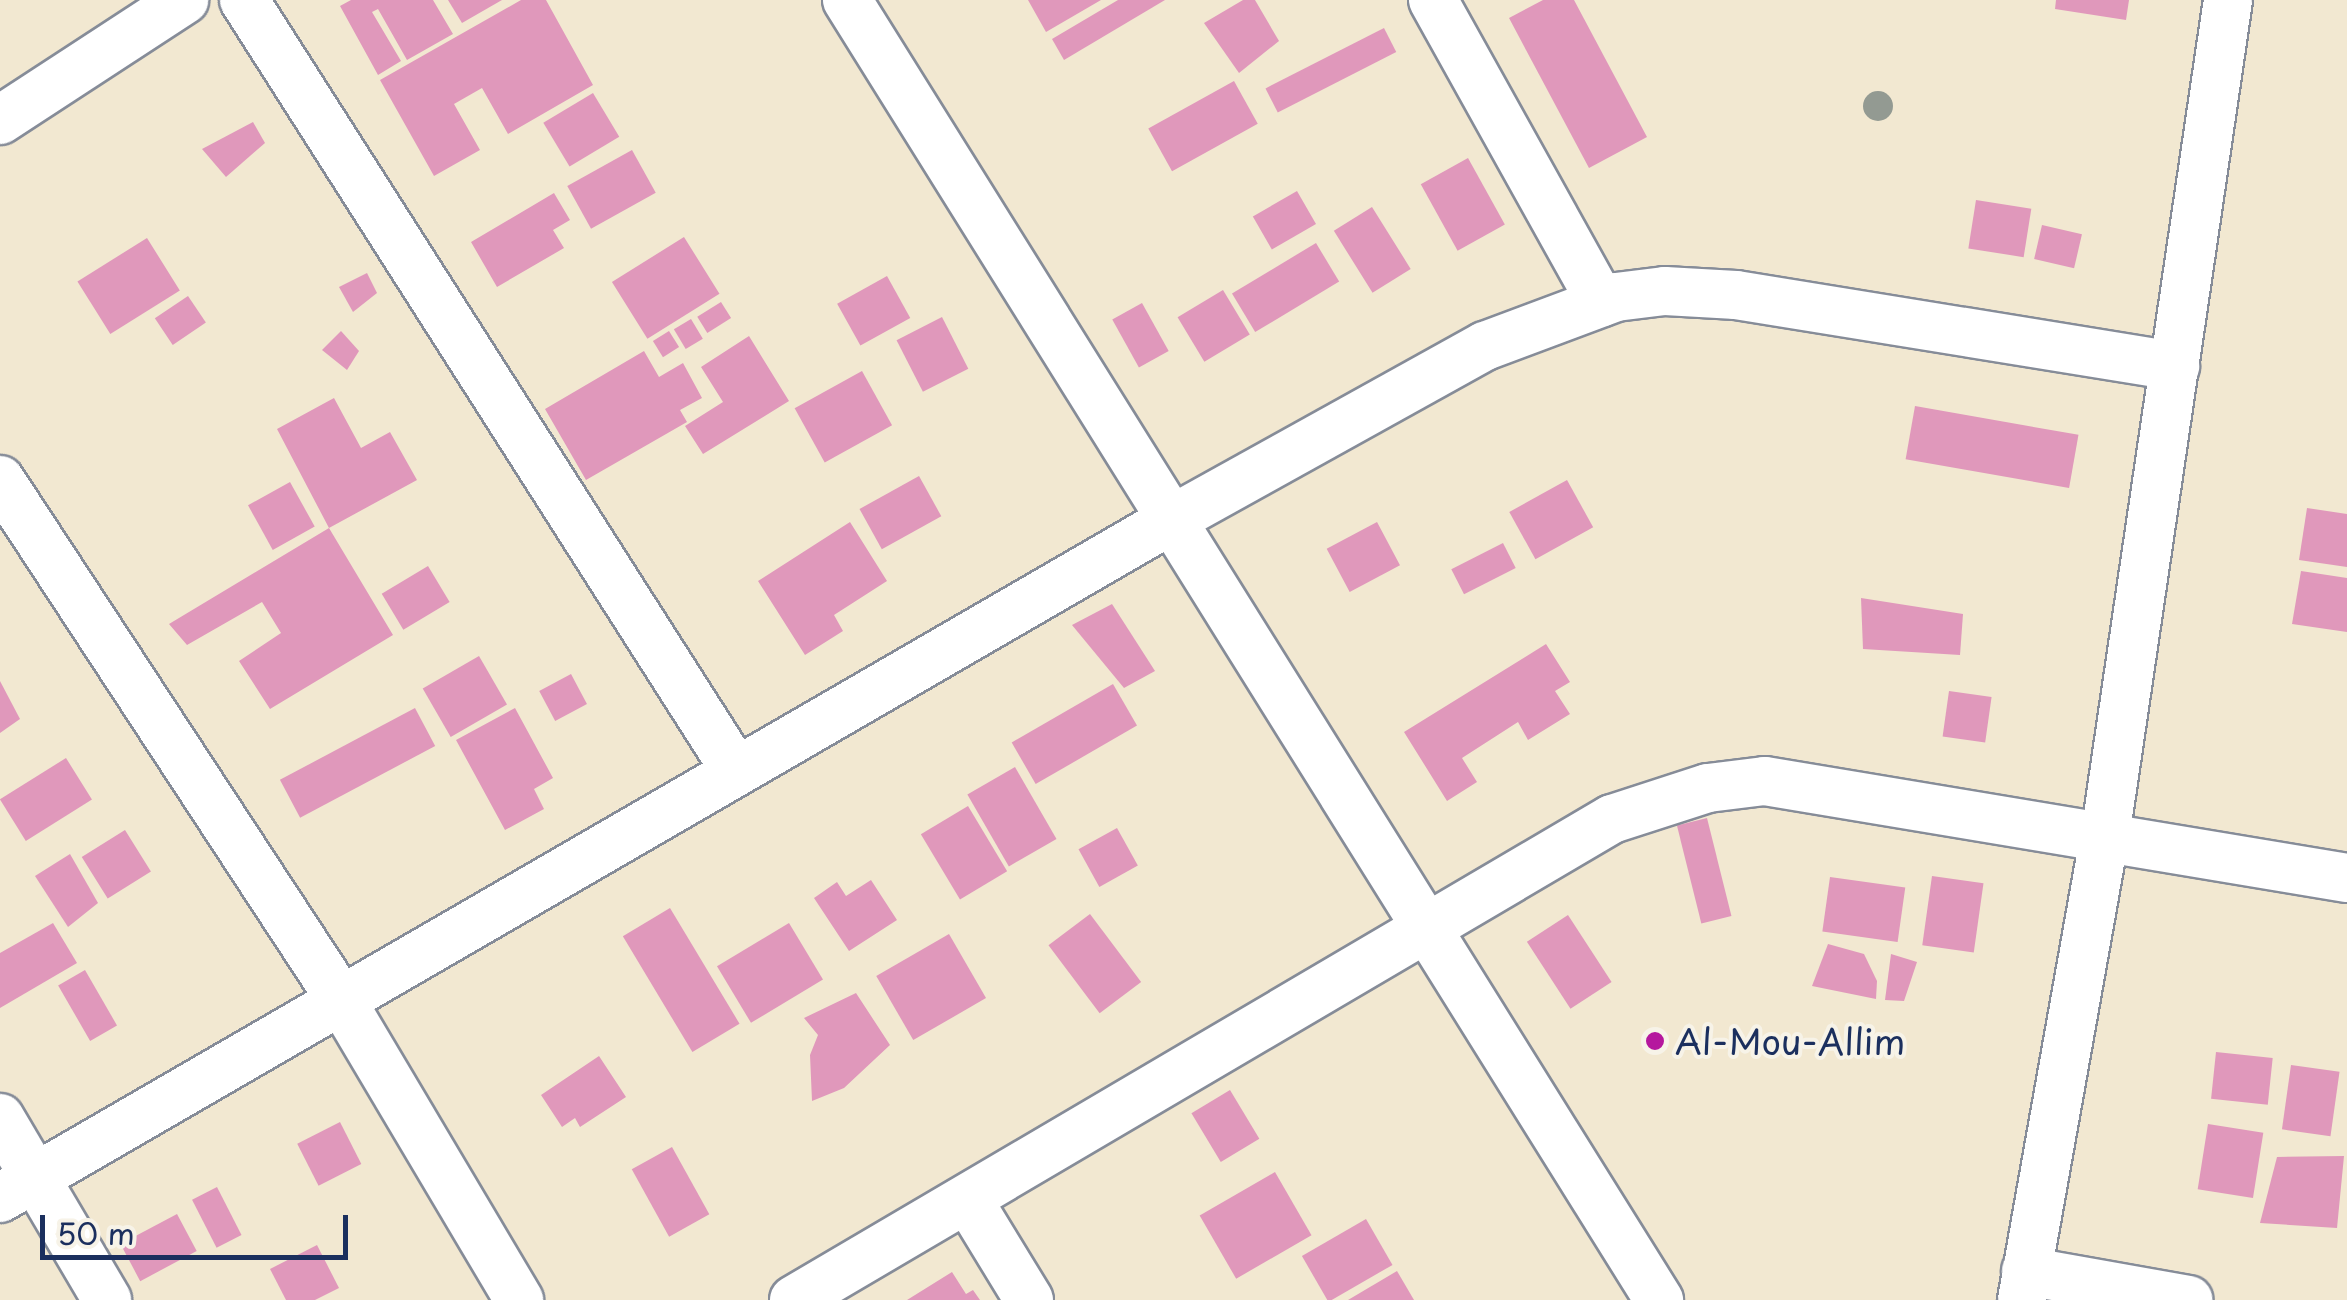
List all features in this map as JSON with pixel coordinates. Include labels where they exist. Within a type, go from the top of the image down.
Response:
[{"type":"street","points":[[0,120],[184,0]]},
{"type":"street","points":[[244,0],[736,771]]},
{"type":"street","points":[[847,0],[1659,1300]]},
{"type":"street","points":[[1433,0],[1601,302]]},
{"type":"street","points":[[2188,1300],[2024,1286],[2105,836],[2228,0]]},
{"type":"street","points":[[19,1187],[1171,520],[1484,346],[1601,302],[1666,291],[1736,295],[2175,366]]},
{"type":"street","points":[[0,480],[340,1000],[519,1300]]},
{"type":"street","points":[[794,1300],[1429,932],[1612,819],[1708,788],[1765,781],[2347,878]]},
{"type":"street","points":[[0,1118],[19,1187],[107,1300]]},
{"type":"street","points":[[968,1200],[1029,1300]]},
{"type":"building","points":[[351,0],[433,0],[453,34],[407,60],[378,9],[372,12],[401,61],[378,75],[340,6]]},
{"type":"building","points":[[448,0],[502,0],[462,23]]},
{"type":"building","points":[[521,0],[546,0],[593,85],[508,134],[482,88],[454,104],[480,150],[434,176],[380,80]]},
{"type":"building","points":[[1028,0],[1101,0],[1046,32]]},
{"type":"building","points":[[1118,0],[1165,0],[1064,60],[1052,39]]},
{"type":"building","points":[[1243,0],[1255,0],[1279,41],[1239,73],[1204,23]]},
{"type":"building","points":[[1543,0],[1574,0],[1647,137],[1589,168],[1509,18]]},
{"type":"building","points":[[2056,0],[2129,0],[2126,20],[2055,9]]},
{"type":"building","points":[[1384,28],[1396,52],[1278,112],[1265,88]]},
{"type":"building","points":[[1234,81],[1258,124],[1172,171],[1148,129]]},
{"type":"building","points":[[593,93],[619,137],[570,167],[543,123]]},
{"type":"building","points":[[253,122],[265,143],[226,177],[202,149]]},
{"type":"building","points":[[632,150],[656,193],[591,229],[567,186]]},
{"type":"building","points":[[1468,158],[1505,224],[1458,251],[1421,184]]},
{"type":"building","points":[[1297,191],[1316,224],[1272,249],[1253,216]]},
{"type":"building","points":[[554,193],[570,220],[553,230],[564,248],[497,287],[471,242]]},
{"type":"building","points":[[1976,200],[2031,209],[2024,257],[1968,248]]},
{"type":"building","points":[[1372,207],[1411,269],[1373,293],[1334,231]]},
{"type":"building","points":[[2042,225],[2082,234],[2074,268],[2034,259]]},
{"type":"building","points":[[684,237],[720,294],[647,339],[612,282]]},
{"type":"building","points":[[147,238],[180,291],[110,334],[77,281]]},
{"type":"building","points":[[1316,243],[1339,282],[1255,332],[1232,293]]},
{"type":"building","points":[[367,273],[377,293],[353,312],[339,287]]},
{"type":"building","points":[[887,276],[910,318],[860,346],[837,304]]},
{"type":"building","points":[[1223,290],[1250,335],[1204,362],[1178,317]]},
{"type":"building","points":[[188,296],[206,323],[173,345],[155,318]]},
{"type":"building","points":[[721,302],[731,318],[707,333],[697,317]]},
{"type":"building","points":[[1142,303],[1169,351],[1139,368],[1112,319]]},
{"type":"building","points":[[942,317],[968,369],[923,392],[897,340]]},
{"type":"building","points":[[691,319],[703,339],[686,349],[674,329]]},
{"type":"building","points":[[341,331],[359,351],[347,370],[322,350]]},
{"type":"building","points":[[669,331],[679,347],[663,357],[653,341]]},
{"type":"building","points":[[749,336],[789,401],[703,454],[685,426],[723,402],[701,367]]},
{"type":"building","points":[[644,351],[659,377],[683,363],[702,398],[680,410],[687,422],[586,480],[545,409]]},
{"type":"building","points":[[862,371],[892,425],[825,463],[795,408]]},
{"type":"building","points":[[334,398],[361,448],[390,432],[417,480],[329,528],[277,429]]},
{"type":"building","points":[[1915,406],[2078,435],[2069,488],[1906,459]]},
{"type":"building","points":[[919,476],[941,516],[882,549],[860,509]]},
{"type":"building","points":[[1567,480],[1593,527],[1535,559],[1509,512]]},
{"type":"building","points":[[290,482],[315,527],[273,550],[248,505]]},
{"type":"building","points":[[2307,508],[2347,514],[2347,567],[2299,560]]},
{"type":"building","points":[[850,522],[887,581],[834,615],[843,631],[805,655],[758,581]]},
{"type":"building","points":[[1377,522],[1400,565],[1350,592],[1327,549]]},
{"type":"building","points":[[329,528],[393,635],[270,709],[239,661],[281,633],[262,602],[187,645],[169,624]]},
{"type":"building","points":[[1503,543],[1516,568],[1464,594],[1451,569]]},
{"type":"building","points":[[428,566],[450,602],[403,630],[382,594]]},
{"type":"building","points":[[2301,571],[2347,578],[2347,632],[2292,624]]},
{"type":"building","points":[[1861,598],[1963,614],[1960,655],[1863,649]]},
{"type":"building","points":[[1112,604],[1155,671],[1124,688],[1072,625]]},
{"type":"building","points":[[1546,644],[1570,682],[1555,691],[1570,714],[1528,740],[1518,722],[1462,758],[1477,782],[1447,801],[1404,732]]},
{"type":"building","points":[[479,656],[507,704],[451,737],[423,688]]},
{"type":"building","points":[[571,674],[587,704],[555,721],[539,691]]},
{"type":"building","points":[[0,681],[20,719],[0,733]]},
{"type":"building","points":[[1113,684],[1137,726],[1036,784],[1012,742]]},
{"type":"building","points":[[1949,691],[1992,697],[1985,743],[1943,737]]},
{"type":"building","points":[[415,708],[435,746],[300,818],[280,780]]},
{"type":"building","points":[[515,708],[553,778],[534,789],[544,809],[505,830],[456,740]]},
{"type":"building","points":[[66,758],[92,800],[26,841],[0,799]]},
{"type":"building","points":[[1015,767],[1056,839],[1009,866],[967,795]]},
{"type":"building","points":[[968,806],[1007,871],[960,899],[921,834]]},
{"type":"building","points":[[1707,818],[1731,916],[1701,923],[1677,825]]},
{"type":"building","points":[[1117,828],[1138,866],[1099,887],[1079,849]]},
{"type":"building","points":[[125,830],[151,872],[108,899],[82,857]]},
{"type":"building","points":[[70,854],[98,903],[68,927],[35,876]]},
{"type":"building","points":[[1932,876],[1983,883],[1974,953],[1922,945]]},
{"type":"building","points":[[1830,877],[1905,888],[1898,942],[1822,931]]},
{"type":"building","points":[[871,880],[897,920],[849,951],[814,898],[837,882],[846,896]]},
{"type":"building","points":[[670,908],[740,1024],[692,1052],[623,936]]},
{"type":"building","points":[[1090,914],[1141,982],[1100,1013],[1048,945]]},
{"type":"building","points":[[1568,915],[1612,982],[1570,1009],[1527,942]]},
{"type":"building","points":[[53,923],[77,963],[0,1008],[0,953]]},
{"type":"building","points":[[789,923],[823,980],[751,1023],[717,966]]},
{"type":"building","points":[[949,934],[986,998],[913,1040],[876,976]]},
{"type":"building","points":[[1828,944],[1864,954],[1877,981],[1876,999],[1812,986]]},
{"type":"building","points":[[1891,954],[1917,962],[1904,1001],[1885,1000]]},
{"type":"building","points":[[85,970],[117,1025],[90,1041],[58,986]]},
{"type":"building","points":[[856,993],[890,1045],[844,1088],[812,1101],[810,1055],[818,1035],[804,1018]]},
{"type":"building","points":[[2216,1052],[2273,1058],[2268,1105],[2211,1099]]},
{"type":"building","points":[[599,1056],[626,1097],[580,1127],[575,1118],[562,1127],[541,1095]]},
{"type":"building","points":[[2291,1065],[2340,1072],[2330,1136],[2282,1129]]},
{"type":"building","points":[[1230,1090],[1259,1139],[1221,1162],[1191,1113]]},
{"type":"building","points":[[340,1122],[361,1164],[319,1186],[297,1144]]},
{"type":"building","points":[[2208,1124],[2263,1133],[2253,1198],[2198,1189]]},
{"type":"building","points":[[672,1147],[709,1214],[669,1237],[632,1169]]},
{"type":"building","points":[[2344,1156],[2337,1228],[2260,1223],[2277,1157]]},
{"type":"building","points":[[1275,1172],[1312,1235],[1236,1279],[1200,1216]]},
{"type":"building","points":[[217,1187],[242,1235],[217,1248],[192,1200]]},
{"type":"building","points":[[177,1214],[197,1251],[140,1281],[120,1244]]},
{"type":"building","points":[[1366,1219],[1392,1265],[1327,1300],[1302,1256]]},
{"type":"building","points":[[317,1245],[339,1288],[315,1300],[286,1300],[270,1269]]},
{"type":"building","points":[[1397,1271],[1414,1300],[1348,1300]]},
{"type":"building","points":[[952,1272],[966,1294],[973,1290],[980,1300],[907,1300]]},
{"type":"place","name":"Al-Mou-Allim","points":[[1655,1041]]}]
